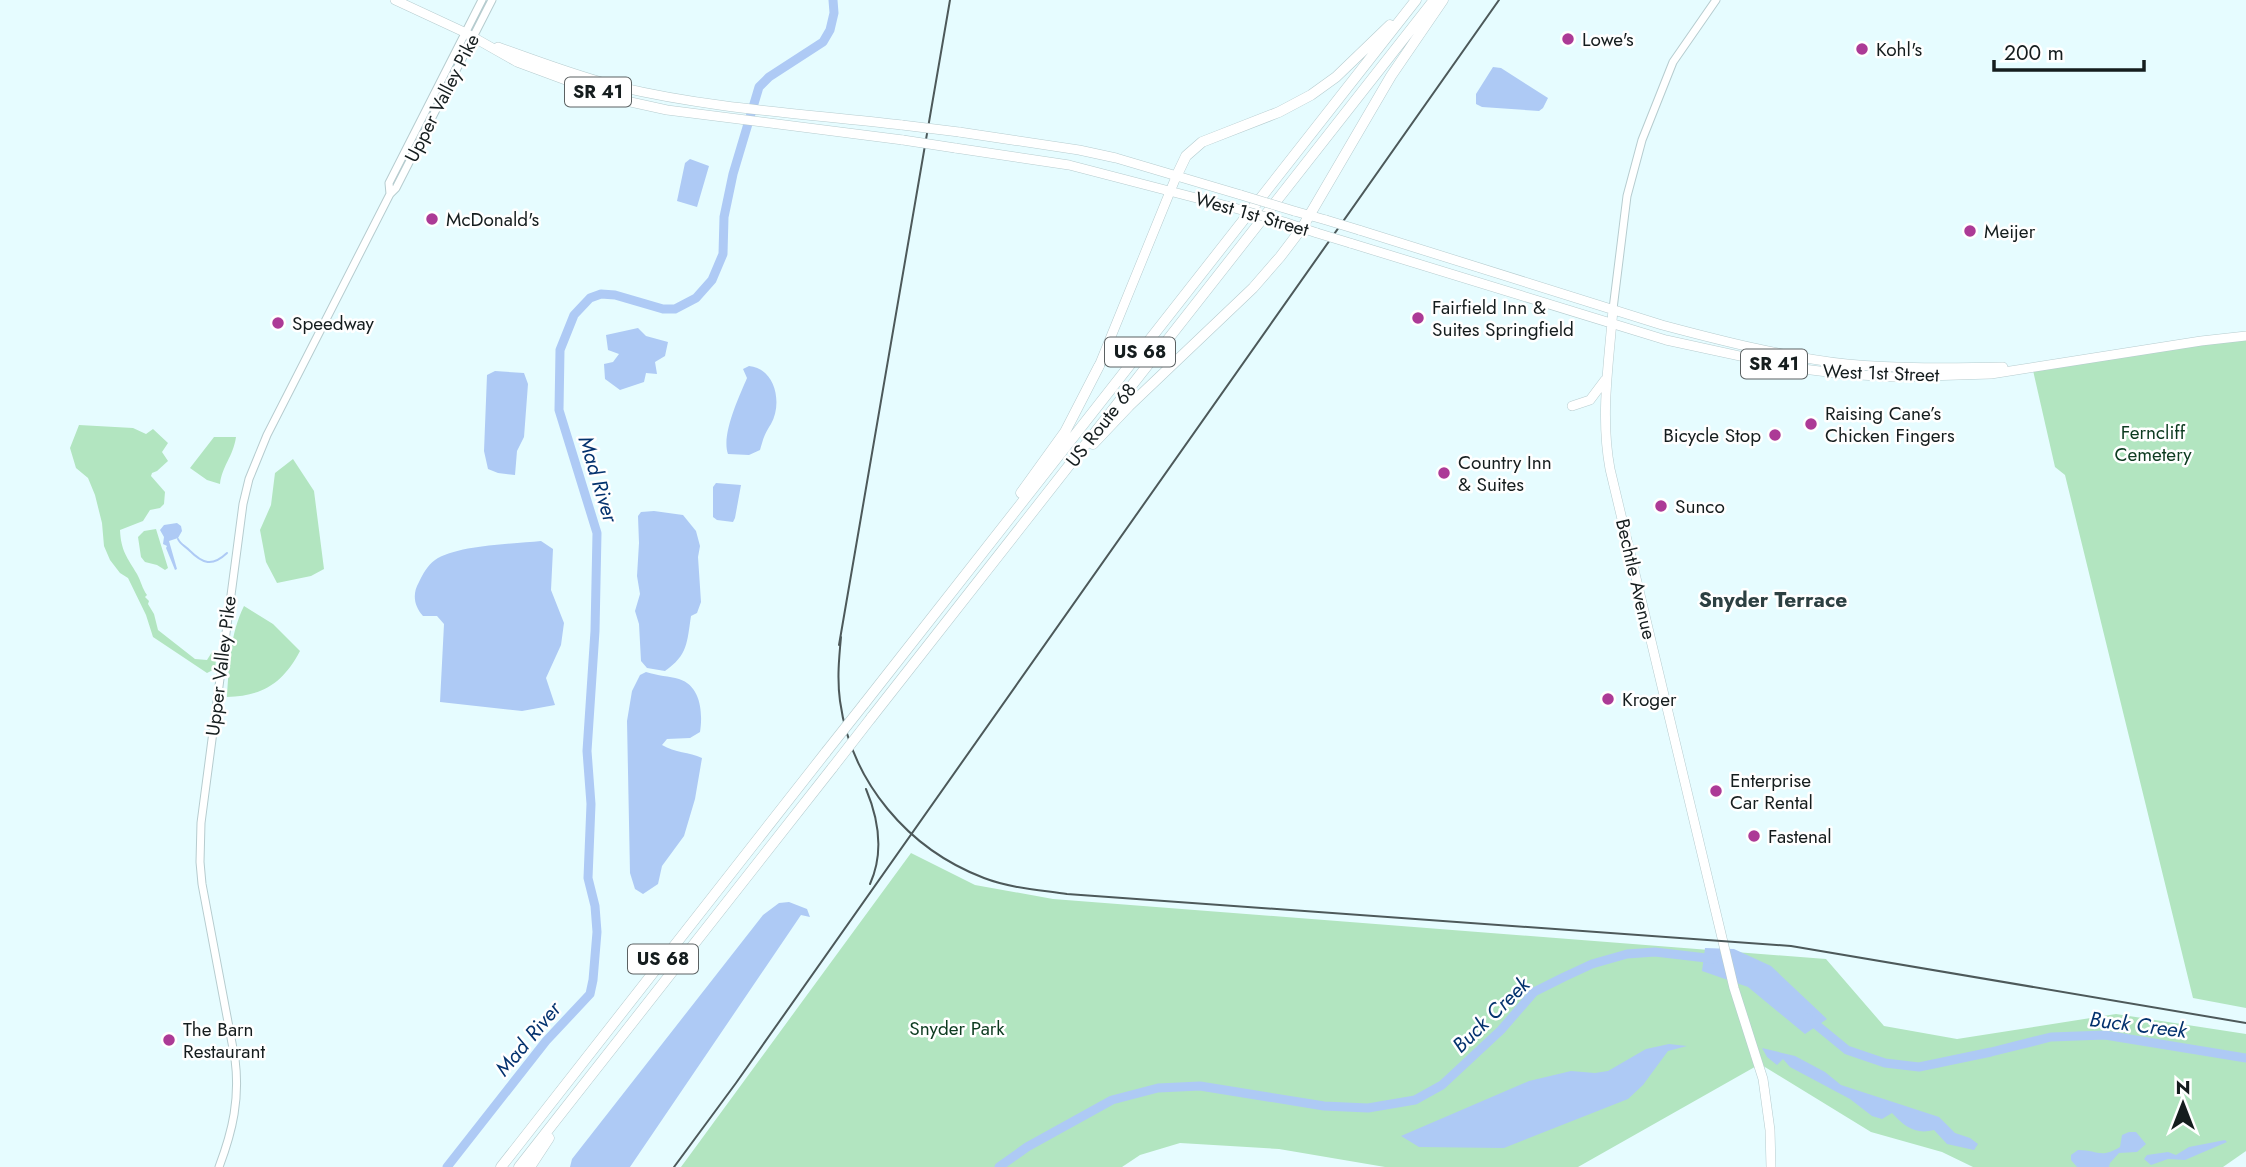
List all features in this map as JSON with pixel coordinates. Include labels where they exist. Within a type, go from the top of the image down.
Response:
[{"type":"highway","points":[[1176,177],[1186,156],[1202,142],[1279,112],[1325,86],[1415,0]]},
{"type":"highway","name":"US Route 68","points":[[501,1167],[1415,0]]},
{"type":"highway","name":"US Route 68","points":[[585,1082],[1434,0]]},
{"type":"highway","points":[[1063,473],[1253,288],[1301,228],[1391,76],[1443,0]]},
{"type":"highway","points":[[983,551],[1016,499],[1065,432],[1100,366]]},
{"type":"highway","points":[[530,1167],[585,1082]]},
{"type":"highway","name":"US 68","points":[[519,1167],[585,1082]]},
{"type":"main road","name":"West 1st Street","points":[[395,0],[474,37],[517,62],[617,99],[667,110],[1069,164],[1231,206],[1666,340],[1761,362],[1844,374],[1894,377],[1991,374],[2246,336]]},
{"type":"main road","name":"West 1st Street","points":[[474,37],[575,74],[621,87],[733,106],[959,132],[1116,158],[1713,339],[1844,364],[1943,370],[2032,366]]},
{"type":"main road","points":[[1100,366],[1168,191],[1176,177]]},
{"type":"main road","name":"Bechtle Avenue","points":[[1613,309],[1604,418],[1610,469],[1734,988],[1760,1064],[1768,1106],[1771,1167]]},
{"type":"main road","points":[[1572,406],[1590,400],[1606,379]]},
{"type":"street","name":"Upper Valley Pike","points":[[390,194],[389,183],[482,0]]},
{"type":"street","name":"Upper Valley Pike","points":[[219,1167],[233,1125],[238,1089],[200,862],[201,823],[243,504],[249,479],[267,435],[492,0]]},
{"type":"street","name":"Bechtle Avenue","points":[[1613,309],[1627,195],[1642,140],[1673,62],[1717,0]]},
{"type":"street","points":[[434,116],[431,105],[444,78],[443,73]]},
{"type":"green space","name":"Ferncliff Cemetery","points":[[2246,336],[2246,1008],[2193,998],[2065,475],[2055,467],[2032,366]]},
{"type":"green space","points":[[79,425],[133,428],[146,434],[153,429],[168,443],[162,452],[168,461],[151,476],[165,492],[164,504],[160,508],[150,510],[143,521],[120,530],[122,543],[147,595],[145,597],[149,601],[158,630],[195,659],[207,660],[212,652],[216,660],[215,669],[207,673],[153,637],[146,615],[128,578],[120,573],[110,560],[104,546],[95,495],[88,478],[76,468],[70,448]]},
{"type":"green space","points":[[214,437],[236,437],[220,484],[207,480],[190,468]]},
{"type":"green space","points":[[293,459],[314,491],[324,569],[311,576],[277,583],[266,562],[260,530],[271,505],[275,473]]},
{"type":"green space","points":[[156,529],[168,568],[165,570],[145,562],[141,557],[138,537],[144,531]]},
{"type":"green space","points":[[244,606],[273,624],[300,651],[286,672],[271,686],[251,694],[227,697],[233,639]]},
{"type":"green space","name":"Snyder Park","points":[[911,853],[975,885],[1053,899],[1826,959],[1884,1026],[1957,1039],[2116,1014],[2246,1034],[2246,1151],[2223,1167],[1973,1167],[1942,1152],[1871,1132],[1760,1064],[1578,1167],[1385,1167],[1279,1149],[1180,1143],[1140,1155],[1122,1167],[681,1167]]},
{"type":"water","points":[[1493,67],[1501,68],[1548,98],[1543,108],[1539,111],[1482,107],[1476,104],[1476,94]]},
{"type":"water","points":[[690,159],[709,166],[697,207],[677,201],[685,163]]},
{"type":"water","points":[[638,328],[646,336],[668,342],[665,356],[655,362],[657,374],[646,373],[644,382],[620,390],[605,379],[604,364],[613,362],[619,354],[608,350],[606,335]]},
{"type":"water","points":[[749,366],[758,368],[771,380],[776,397],[775,416],[760,450],[749,455],[728,454],[726,446],[729,427],[747,378],[743,369]]},
{"type":"water","points":[[495,371],[524,373],[528,384],[524,437],[517,451],[515,475],[488,469],[484,451],[487,375]]},
{"type":"water","points":[[716,483],[741,485],[733,522],[713,517],[713,487]]},
{"type":"water","points":[[641,512],[683,515],[696,531],[700,546],[698,557],[701,602],[697,613],[691,616],[682,653],[665,671],[647,668],[641,661],[639,624],[635,611],[640,594],[637,576],[638,516]]},
{"type":"water","points":[[177,523],[182,531],[178,538],[169,541],[177,569],[175,570],[167,546],[163,544],[164,537],[160,530],[164,525]]},
{"type":"water","points":[[541,541],[553,549],[551,590],[564,623],[561,645],[546,678],[555,705],[522,711],[440,702],[444,624],[437,616],[423,616],[415,600],[415,591],[426,570],[435,560],[457,551]]},
{"type":"water","points":[[646,672],[679,679],[696,694],[701,717],[700,732],[690,738],[667,739],[662,745],[702,758],[695,799],[684,836],[662,866],[658,884],[643,894],[635,889],[630,873],[627,721],[632,691],[640,675]]},
{"type":"water","points":[[789,902],[807,909],[810,917],[801,915],[630,1167],[570,1167],[572,1159],[763,915],[779,903]]},
{"type":"water","points":[[1705,948],[1734,949],[1771,966],[1827,1019],[1805,1034],[1748,987],[1702,971]]},
{"type":"water","points":[[1669,1044],[1687,1046],[1668,1051],[1643,1085],[1628,1099],[1504,1148],[1419,1147],[1401,1136],[1529,1081],[1571,1071],[1608,1071],[1646,1049]]},
{"type":"water","points":[[1762,1048],[1795,1056],[1825,1072],[1841,1085],[1939,1117],[1955,1133],[1978,1144],[1974,1150],[1947,1144],[1934,1130],[1910,1128],[1892,1113],[1882,1119],[1872,1116],[1850,1099],[1790,1067],[1783,1059],[1777,1065],[1767,1057]]},
{"type":"water","points":[[2136,1132],[2146,1144],[2137,1152],[2119,1153],[2109,1167],[2077,1167],[2071,1160],[2071,1155],[2078,1150],[2103,1153],[2113,1151],[2120,1147],[2122,1135]]},
{"type":"water","points":[[2225,1140],[2227,1142],[2185,1160],[2168,1159],[2151,1165],[2144,1159],[2147,1155],[2168,1152],[2176,1155],[2189,1147]]},
{"type":"waterway","name":"Mad River","points":[[447,1167],[546,1041],[590,994],[593,980],[597,932],[595,906],[588,878],[591,804],[587,751],[595,631],[597,533],[559,410],[560,350],[574,315],[590,298],[601,294],[615,295],[663,309],[675,309],[696,298],[712,280],[723,254],[724,217],[733,174],[759,87],[769,77],[823,42],[830,30],[834,13],[833,0]]},
{"type":"waterway","points":[[178,539],[203,561],[212,562],[227,553]]},
{"type":"waterway","name":"Buck Creek","points":[[999,1167],[1027,1147],[1112,1100],[1158,1088],[1200,1086],[1324,1106],[1368,1108],[1415,1100],[1442,1085],[1501,1030],[1534,992],[1564,977],[1592,964],[1627,954],[1655,952],[1715,959]]},
{"type":"waterway","name":"Buck Creek","points":[[1808,1018],[1847,1050],[1885,1063],[1919,1067],[2051,1037],[2105,1035],[2246,1058]]},
{"type":"railway","points":[[839,645],[950,0]]},
{"type":"railway","points":[[674,1167],[736,1083],[1499,0]]},
{"type":"railway","points":[[841,637],[838,677],[840,701],[846,731],[856,759],[870,785],[908,831],[931,849],[956,865],[994,881],[1067,894],[1791,946],[2246,1023]]},
{"type":"railway","points":[[866,789],[878,837],[877,860],[870,884]]},
{"type":"place","name":"Lowe's","points":[[1568,39]]},
{"type":"place","name":"Kohl's","points":[[1862,49]]},
{"type":"place","name":"McDonald's","points":[[432,219]]},
{"type":"place","name":"Meijer","points":[[1970,231]]},
{"type":"place","name":"Fairfield Inn & Suites Springfield","points":[[1418,318]]},
{"type":"place","name":"Speedway","points":[[278,323]]},
{"type":"place","name":"Raising Cane’s Chicken Fingers","points":[[1811,424]]},
{"type":"place","name":"Bicycle Stop","points":[[1775,435]]},
{"type":"place","name":"Country Inn & Suites","points":[[1444,473]]},
{"type":"place","name":"Sunco","points":[[1661,506]]},
{"type":"place","name":"Kroger","points":[[1608,699]]},
{"type":"place","name":"Enterprise Car Rental","points":[[1716,791]]},
{"type":"place","name":"Fastenal","points":[[1754,836]]},
{"type":"place","name":"The Barn Restaurant","points":[[169,1040]]},
{"type":"district","name":"Snyder Terrace","points":[[1773,600]]}]
